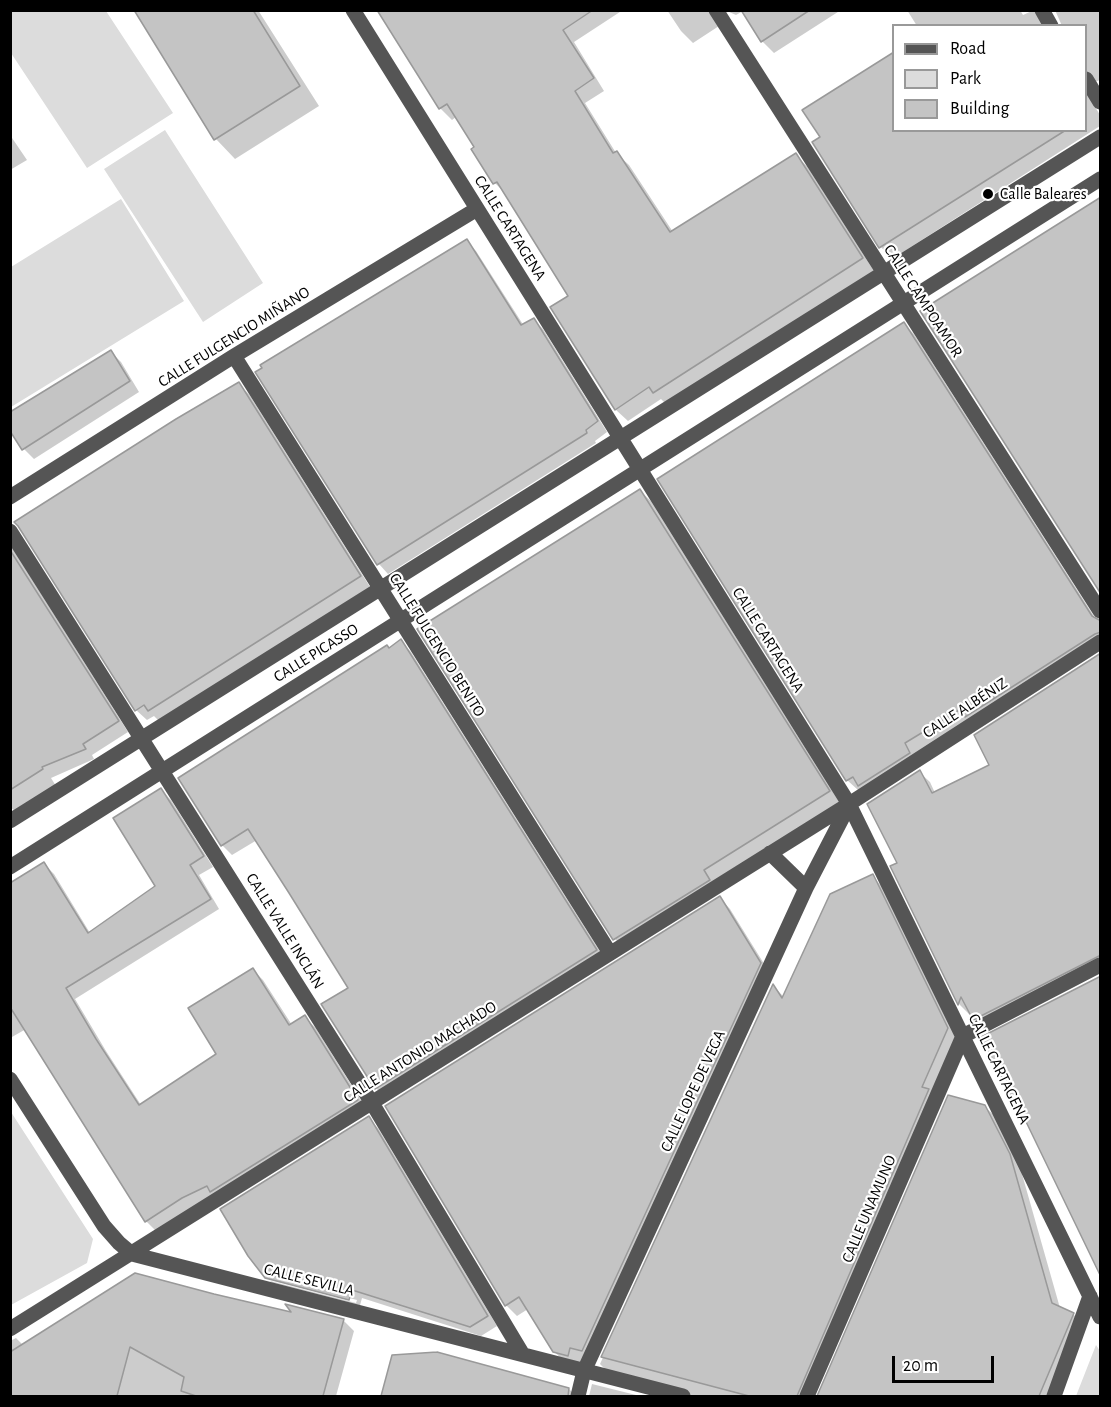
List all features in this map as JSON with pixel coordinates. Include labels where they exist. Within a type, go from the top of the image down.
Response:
[{"type":"street","name":"CALLE CARTAGENA","points":[[353,10],[849,804],[1101,1317]]},
{"type":"street","name":"CALLE CAMPOAMOR","points":[[716,10],[1101,611]]},
{"type":"street","points":[[1042,10],[1050,24]]},
{"type":"street","points":[[1087,81],[1101,102]]},
{"type":"street","points":[[620,438],[1101,137]]},
{"type":"street","points":[[640,469],[1101,179]]},
{"type":"street","name":"CALLE FULGENCIO MIÑANO","points":[[10,497],[234,356],[477,209]]},
{"type":"street","name":"CALLE FULGENCIO BENITO","points":[[234,356],[610,953]]},
{"type":"street","name":"CALLE PICASSO","points":[[10,821],[620,438]]},
{"type":"street","name":"CALLE PICASSO","points":[[10,867],[640,469]]},
{"type":"street","name":"CALLE VALLE INCLÁN","points":[[10,531],[372,1103],[522,1353]]},
{"type":"street","name":"CALLE ALBÉNIZ","points":[[849,804],[1101,642]]},
{"type":"street","name":"CALLE ANTONIO MACHADO","points":[[10,1329],[849,804]]},
{"type":"street","name":"CALLE LOPE DE VEGA","points":[[578,1396],[584,1371],[807,888],[849,804]]},
{"type":"street","points":[[770,853],[807,888]]},
{"type":"street","points":[[963,1035],[1101,965]]},
{"type":"street","name":"CALLE UNAMUNO","points":[[807,1396],[963,1035]]},
{"type":"street","name":"CALLE SEVILLA","points":[[10,1079],[104,1226],[132,1254],[683,1396]]},
{"type":"street","points":[[1054,1396],[1090,1296]]},
{"type":"green space","points":[[10,11],[106,11],[173,113],[87,168],[11,53]]},
{"type":"green space","points":[[165,130],[263,283],[203,322],[104,169]]},
{"type":"green space","points":[[121,199],[184,301],[11,407],[11,267]]},
{"type":"green space","points":[[11,1112],[93,1239],[87,1263],[11,1305]]},
{"type":"green space","points":[[1096,1345],[1100,1351],[1100,1396],[1076,1396]]},
{"type":"building","points":[[134,10],[253,10],[300,86],[214,140]]},
{"type":"building","points":[[377,10],[593,10],[563,30],[594,78],[575,91],[613,153],[617,151],[670,232],[796,153],[863,258],[653,393],[649,387],[615,410],[550,307],[568,296],[497,182],[493,184],[471,149],[474,147],[447,104],[439,109]]},
{"type":"building","points":[[741,10],[810,10],[761,42]]},
{"type":"building","points":[[892,53],[892,132],[1063,132],[879,248],[812,142],[820,137],[802,110]]},
{"type":"building","points":[[1101,197],[1101,594],[920,311]]},
{"type":"building","points":[[467,239],[521,325],[534,318],[598,421],[586,430],[587,433],[377,565],[255,372],[262,368],[260,365]]},
{"type":"building","points":[[904,322],[1092,616],[1101,621],[1101,632],[965,717],[961,709],[905,743],[910,753],[858,786],[853,777],[846,781],[657,479]]},
{"type":"building","points":[[111,350],[130,381],[22,450],[10,431],[10,412]]},
{"type":"building","points":[[239,382],[361,576],[148,711],[144,705],[135,711],[14,522],[176,419]]},
{"type":"building","points":[[640,489],[830,791],[704,870],[710,880],[613,940],[417,629]]},
{"type":"building","points":[[10,550],[119,721],[83,744],[86,749],[42,767],[43,769],[10,790]]},
{"type":"building","points":[[401,639],[597,950],[375,1089],[321,1004],[348,988],[289,893],[248,829],[221,846],[178,778],[387,645],[389,648]]},
{"type":"building","points":[[1101,653],[1101,955],[973,1020],[961,997],[958,1005],[890,866],[897,863],[867,804],[920,770],[932,793],[989,765],[974,735]]},
{"type":"building","points":[[161,788],[204,856],[190,865],[211,899],[66,988],[96,1039],[139,1105],[216,1054],[188,1008],[253,968],[289,1025],[305,1015],[358,1100],[210,1192],[207,1186],[182,1198],[145,1222],[10,1007],[10,883],[44,862],[88,933],[155,886],[113,818]]},
{"type":"building","points":[[873,874],[948,1028],[922,1087],[929,1089],[797,1396],[749,1396],[601,1357],[773,984],[782,998],[830,894]]},
{"type":"building","points":[[720,896],[761,963],[582,1351],[570,1348],[568,1356],[553,1352],[519,1297],[505,1306],[385,1106]]},
{"type":"building","points":[[1101,976],[1101,1277],[1016,1101],[1014,1102],[981,1037]]},
{"type":"building","points":[[948,1095],[985,1105],[1010,1154],[1052,1303],[1074,1313],[1039,1396],[817,1396]]},
{"type":"building","points":[[369,1116],[488,1316],[470,1327],[352,1290],[349,1300],[265,1278],[248,1256],[220,1209]]},
{"type":"building","points":[[135,1273],[291,1312],[285,1304],[344,1319],[323,1396],[196,1396],[181,1391],[184,1377],[130,1347],[117,1396],[10,1396],[10,1352]]},
{"type":"building","points":[[437,1352],[569,1388],[568,1396],[381,1396],[392,1355]]},
{"type":"place","name":"Calle Baleares","points":[[988,194]]}]
